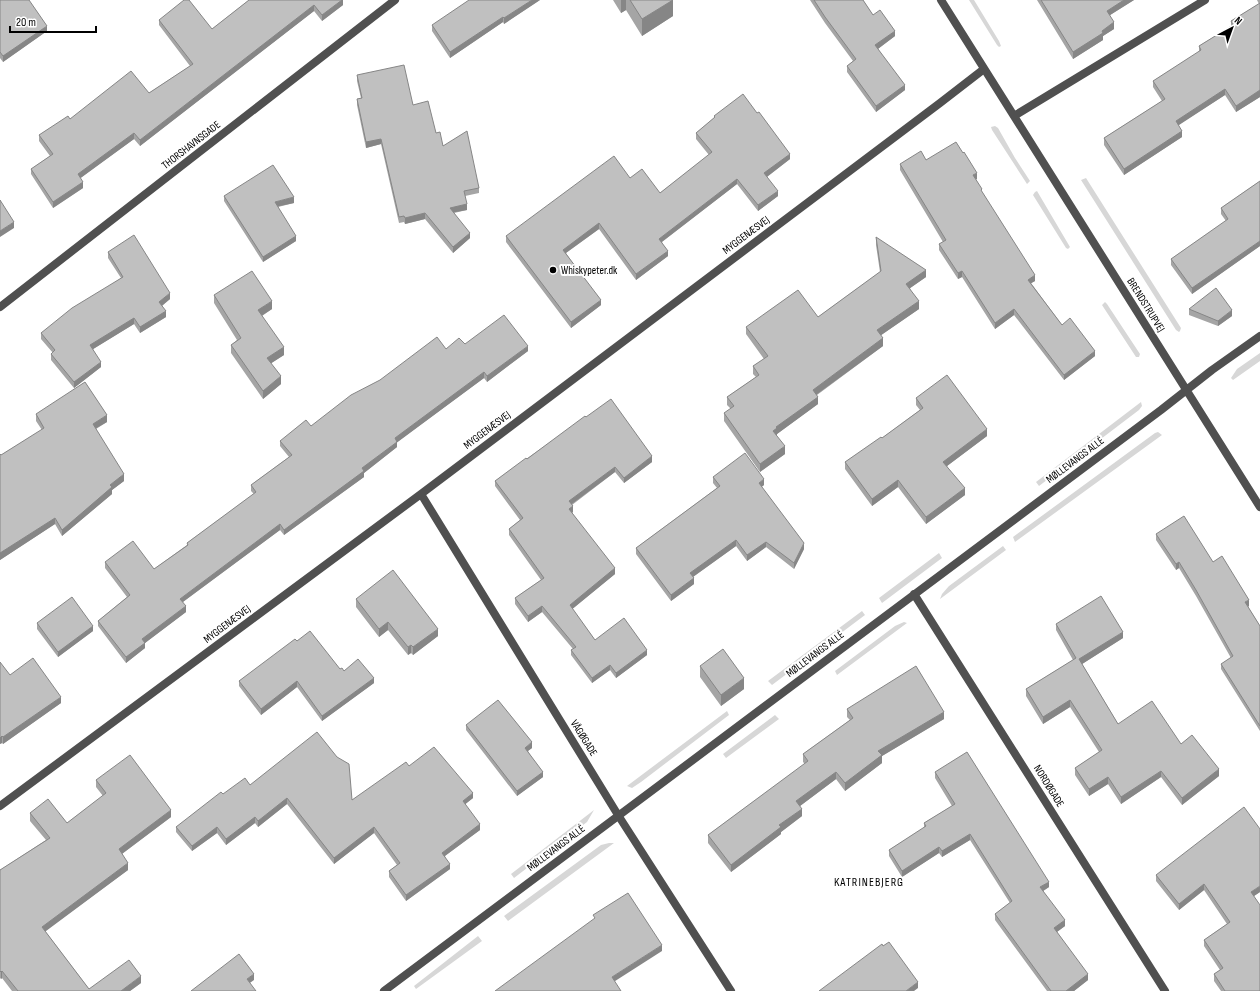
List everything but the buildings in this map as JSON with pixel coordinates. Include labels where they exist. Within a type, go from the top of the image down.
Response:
[{"type":"street","name":"THORSHAVNSGADE","points":[[0,307],[395,0]]},
{"type":"street","name":"BRENDSTRUPVEJ","points":[[941,0],[1260,507]]},
{"type":"street","points":[[1014,116],[1205,0]]},
{"type":"street","name":"MYGGENÆSVEJ","points":[[0,806],[420,494],[984,69]]},
{"type":"street","name":"MØLLEVANGS ALLÉ","points":[[384,991],[1161,410],[1212,370],[1260,336]]},
{"type":"street","name":"VÅGØGADE","points":[[420,494],[618,815],[731,991]]},
{"type":"street","name":"NORDØGADE","points":[[914,594],[1165,991]]},
{"type":"shaded area","points":[[969,0],[974,0],[1001,46],[999,47],[997,45]]},
{"type":"shaded area","points":[[995,126],[998,128],[1030,181],[1027,184],[992,130],[991,127]]},
{"type":"shaded area","points":[[1086,178],[1181,328],[1179,332],[1176,330],[1081,180]]},
{"type":"shaded area","points":[[1037,191],[1070,247],[1068,249],[1033,195]]},
{"type":"shaded area","points":[[1105,302],[1140,354],[1139,357],[1136,357],[1102,305]]},
{"type":"shaded area","points":[[1260,353],[1260,361],[1233,380],[1231,378],[1237,369]]},
{"type":"shaded area","points":[[1141,402],[1142,406],[1139,410],[1039,486],[1036,482]]},
{"type":"shaded area","points":[[1158,432],[1162,435],[1015,542],[1013,537]]},
{"type":"shaded area","points":[[1003,546],[1006,550],[940,599],[942,594],[949,586]]},
{"type":"shaded area","points":[[939,553],[942,558],[882,603],[879,598]]},
{"type":"shaded area","points":[[862,611],[865,615],[772,685],[768,681]]},
{"type":"shaded area","points":[[904,622],[907,623],[837,675],[835,671],[895,626]]},
{"type":"shaded area","points":[[727,711],[729,715],[641,782],[632,788],[627,786]]},
{"type":"shaded area","points":[[775,715],[779,719],[726,758],[723,754]]},
{"type":"shaded area","points":[[594,810],[587,822],[514,878],[511,874]]},
{"type":"shaded area","points":[[614,843],[508,921],[504,916],[601,845]]},
{"type":"shaded area","points":[[478,936],[482,941],[416,989],[414,986]]},
{"type":"place","name":"Whiskypeter.dk","points":[[553,270]]},
{"type":"district","name":"KATRINEBJERG","points":[[869,882]]}]
